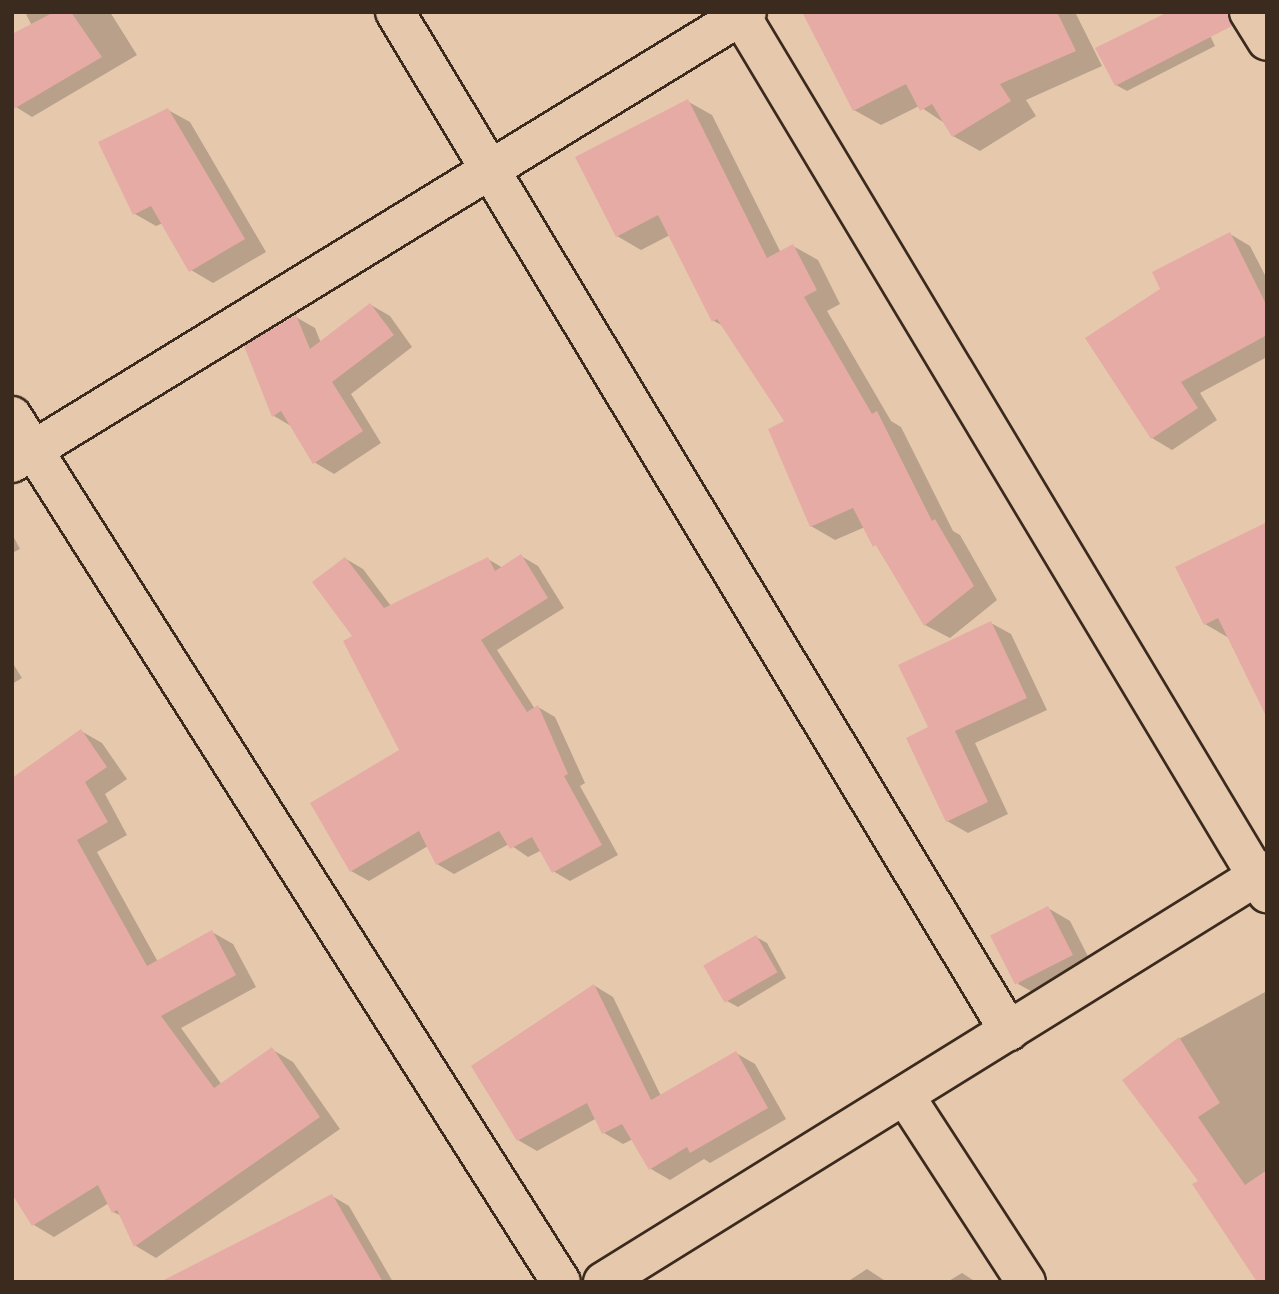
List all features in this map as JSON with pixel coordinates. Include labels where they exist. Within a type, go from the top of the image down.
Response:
[{"type":"street","points":[[395,12],[1009,1031]]},
{"type":"street","points":[[1249,12],[1267,41]]},
{"type":"street","points":[[23,456],[744,14],[1263,880],[1009,1031],[603,1282]]},
{"type":"street","points":[[12,416],[23,456],[561,1282]]},
{"type":"street","points":[[905,1096],[1026,1282]]},
{"type":"building","points":[[54,12],[71,12],[102,57],[12,110],[12,34]]},
{"type":"building","points":[[802,12],[1057,12],[1076,51],[1000,84],[1011,101],[952,137],[932,104],[920,111],[906,84],[853,111]]},
{"type":"building","points":[[1168,12],[1227,12],[1232,26],[1115,86],[1095,48]]},
{"type":"building","points":[[688,99],[767,258],[793,244],[817,290],[804,297],[872,414],[877,411],[932,521],[935,519],[974,586],[924,626],[876,545],[873,547],[853,508],[810,527],[768,429],[784,421],[717,319],[712,322],[658,215],[616,237],[575,157]]},
{"type":"building","points":[[168,108],[245,239],[189,272],[151,206],[133,215],[98,142]]},
{"type":"building","points":[[1230,232],[1267,306],[1267,335],[1181,382],[1198,408],[1151,439],[1085,338],[1160,289],[1152,272]]},
{"type":"building","points":[[370,303],[394,335],[332,382],[363,431],[313,464],[281,411],[272,417],[244,346],[296,315],[310,349]]},
{"type":"building","points":[[1267,522],[1267,718],[1218,618],[1204,625],[1175,567]]},
{"type":"building","points":[[521,554],[548,598],[481,640],[527,712],[538,705],[568,774],[564,776],[602,845],[552,873],[532,837],[510,849],[499,831],[436,865],[419,831],[350,872],[310,803],[399,750],[343,641],[352,636],[312,582],[345,557],[384,608],[488,557],[495,571]]},
{"type":"building","points":[[991,621],[1027,698],[955,731],[988,802],[946,822],[906,738],[928,727],[898,665]]},
{"type":"building","points":[[81,729],[107,767],[85,782],[108,822],[77,840],[147,966],[212,930],[236,975],[161,1016],[214,1088],[272,1047],[320,1117],[134,1247],[117,1210],[112,1213],[98,1185],[32,1226],[12,1194],[12,778]]},
{"type":"building","points":[[1048,906],[1073,955],[1015,985],[990,936]]},
{"type":"building","points":[[756,935],[778,972],[725,1003],[703,966]]},
{"type":"building","points":[[594,984],[651,1100],[736,1051],[768,1108],[690,1153],[687,1147],[649,1170],[622,1124],[602,1134],[587,1103],[517,1141],[471,1066]]},
{"type":"building","points":[[1179,1037],[1220,1103],[1198,1117],[1245,1185],[1267,1170],[1267,1282],[1257,1282],[1192,1184],[1198,1181],[1122,1080]]},
{"type":"building","points":[[332,1194],[383,1282],[160,1282]]}]
